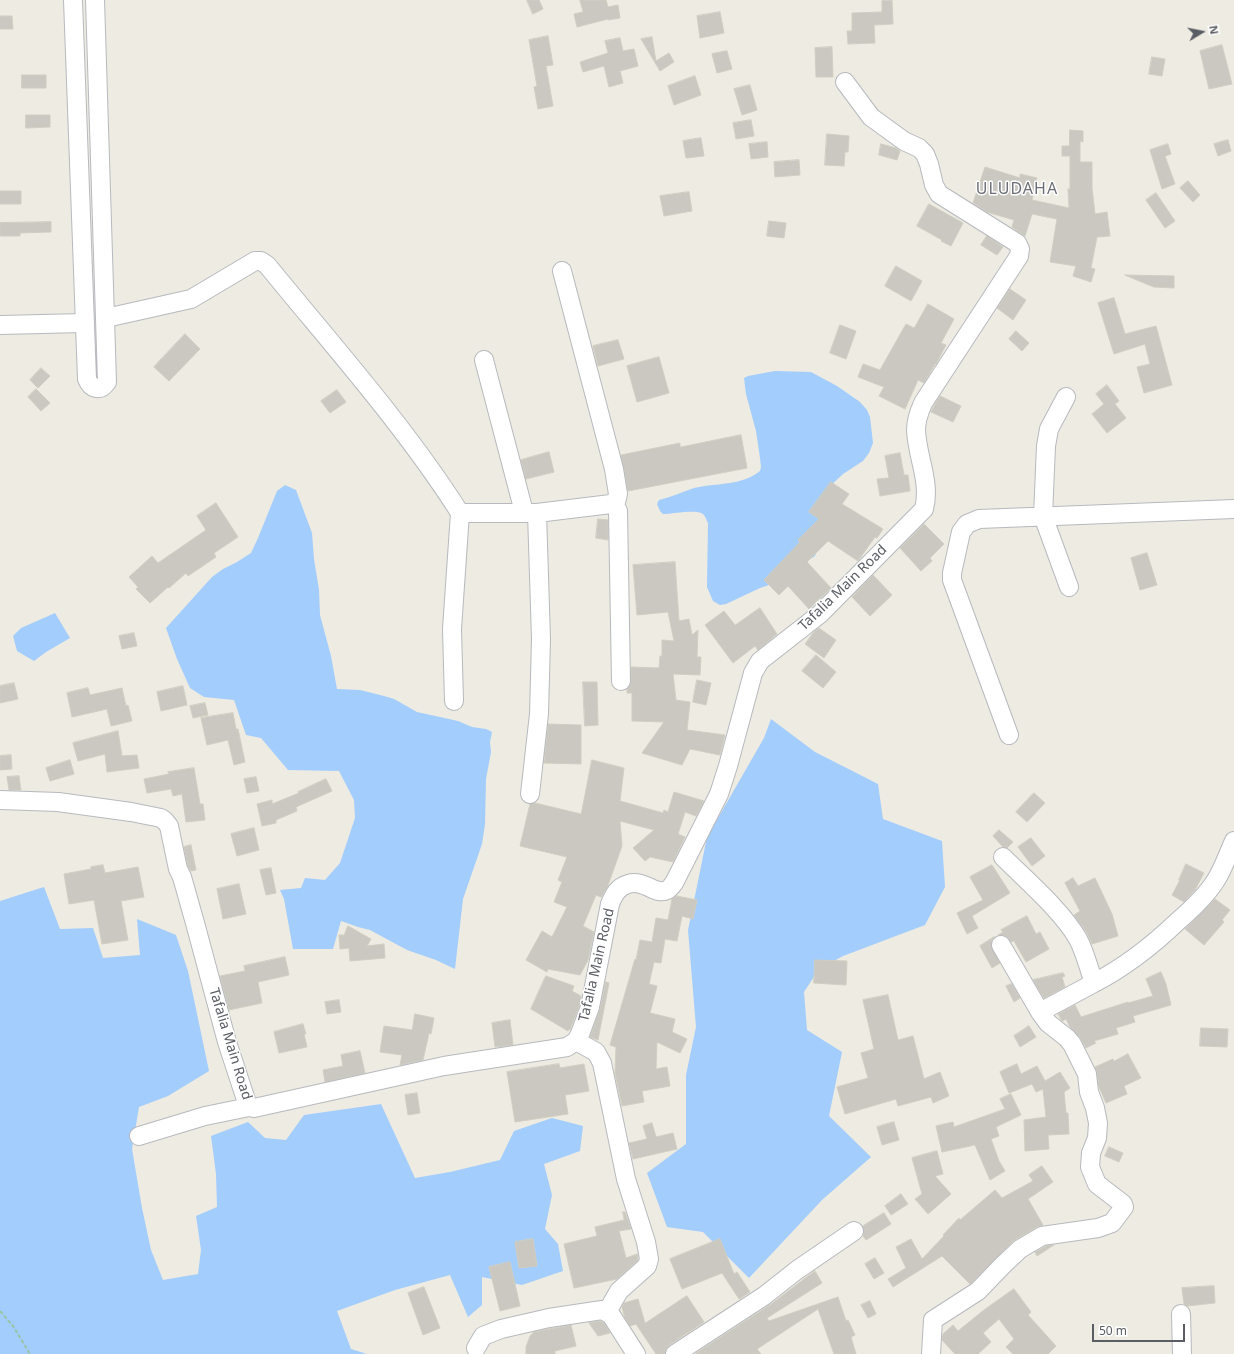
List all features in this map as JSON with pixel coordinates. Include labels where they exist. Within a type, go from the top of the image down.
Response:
[{"type":"street","points":[[73,0],[86,379],[89,385],[93,388],[99,388],[104,386],[107,382],[95,0]]},
{"type":"street","name":"Tafalia Main Road","points":[[0,800],[58,802],[131,812],[160,818],[166,821],[169,826],[178,869],[182,877],[195,922],[227,1042],[246,1103],[249,1107],[254,1108],[444,1066],[567,1047],[576,1041],[590,1007],[610,904],[616,891],[625,885],[635,882],[658,892],[668,890],[674,883],[719,794],[753,673],[760,661],[820,614],[924,509],[927,499],[926,486],[916,430],[918,417],[923,403],[1019,256],[1020,249],[1017,243],[939,194],[934,185],[925,154],[919,148],[904,141],[870,117],[845,82]]},
{"type":"street","points":[[106,318],[191,299],[255,260],[261,261],[267,265],[436,475],[460,513],[452,629],[454,701]]},
{"type":"street","points":[[562,271],[614,469],[618,494],[615,506]]},
{"type":"street","points":[[0,326],[84,323]]},
{"type":"street","points":[[484,360],[531,512],[541,639],[539,714],[530,794]]},
{"type":"street","points":[[1066,397],[1049,429],[1046,446],[1043,516],[1069,588]]},
{"type":"street","points":[[460,513],[531,512],[611,504],[615,506],[618,511],[622,681]]},
{"type":"street","points":[[1009,734],[952,580],[960,532],[967,524],[980,519],[1234,509]]},
{"type":"street","points":[[1040,1012],[1106,977],[1153,945],[1204,896],[1216,880],[1234,841]]},
{"type":"street","points":[[1003,857],[1058,912],[1070,928],[1078,940],[1094,983]]},
{"type":"street","points":[[932,1354],[933,1320],[978,1291],[1003,1264],[1020,1249],[1042,1236],[1098,1228],[1112,1223],[1124,1207],[1123,1204],[1097,1184],[1090,1167],[1091,1153],[1097,1138],[1098,1123],[1095,1108],[1089,1092],[1086,1074],[1072,1044],[1067,1038],[1048,1024],[1001,945]]},
{"type":"street","points":[[576,1041],[596,1052],[602,1063],[626,1179],[646,1242],[649,1259],[647,1266],[619,1291],[607,1312]]},
{"type":"street","points":[[139,1136],[205,1116],[249,1107]]},
{"type":"street","points":[[675,1354],[764,1296],[797,1270],[854,1231]]},
{"type":"street","points":[[476,1348],[483,1336],[502,1329],[579,1313],[602,1310],[611,1315],[636,1354]]},
{"type":"street","points":[[1182,1314],[1182,1354]]},
{"type":"path","points":[[0,1311],[13,1326],[30,1354]]},
{"type":"water","points":[[775,371],[811,372],[837,386],[860,402],[867,410],[870,417],[873,443],[869,453],[863,461],[843,474],[829,487],[819,546],[815,556],[772,584],[726,604],[720,605],[713,601],[707,587],[708,523],[705,516],[695,512],[663,514],[657,504],[659,500],[694,488],[737,482],[753,476],[760,471],[761,467],[756,431],[746,394],[744,378]]},
{"type":"water","points":[[285,485],[296,490],[312,533],[319,590],[320,615],[331,656],[337,689],[360,690],[384,696],[394,699],[417,712],[458,721],[472,727],[486,729],[492,732],[490,742],[491,752],[486,779],[485,824],[482,844],[463,899],[455,969],[436,960],[407,950],[370,930],[341,921],[333,949],[293,949],[284,899],[280,890],[301,888],[305,878],[325,880],[340,863],[355,818],[354,800],[339,771],[288,770],[261,738],[246,735],[234,700],[204,697],[190,688],[177,659],[166,628],[212,577],[251,553],[277,491]]},
{"type":"water","points":[[55,613],[70,638],[34,661],[17,651],[13,636],[21,628]]},
{"type":"water","points":[[771,719],[815,752],[878,784],[883,819],[942,841],[945,887],[925,925],[843,956],[819,969],[804,992],[807,1030],[842,1052],[829,1116],[871,1157],[822,1200],[749,1278],[703,1232],[667,1227],[647,1173],[686,1144],[686,1075],[696,1027],[688,930],[707,837],[764,738]]},
{"type":"water","points":[[44,887],[60,929],[93,928],[103,958],[140,955],[137,919],[176,935],[188,971],[209,1071],[168,1096],[139,1107],[132,1149],[151,1250],[163,1280],[198,1274],[201,1250],[196,1216],[217,1207],[216,1174],[211,1136],[248,1122],[265,1138],[286,1140],[304,1115],[381,1104],[415,1178],[450,1172],[500,1160],[514,1131],[552,1118],[583,1126],[580,1151],[544,1164],[552,1195],[545,1229],[558,1244],[563,1271],[522,1285],[482,1277],[482,1305],[468,1317],[450,1275],[395,1290],[337,1311],[351,1349],[367,1354],[0,1354],[0,901]]},
{"type":"building","points":[[527,0],[539,0],[543,9],[533,14]]},
{"type":"building","points":[[580,0],[606,0],[608,7],[618,5],[620,18],[608,19],[577,27],[574,14],[583,12]]},
{"type":"building","points":[[892,0],[893,24],[874,25],[875,43],[848,44],[847,31],[852,31],[852,13],[882,12],[882,1]]},
{"type":"building","points":[[720,12],[724,33],[700,38],[697,16]]},
{"type":"building","points":[[0,16],[12,16],[13,29],[0,29]]},
{"type":"building","points":[[548,36],[553,65],[546,66],[553,106],[538,109],[534,87],[537,86],[529,40]]},
{"type":"building","points":[[652,37],[656,61],[669,53],[674,62],[660,71],[641,39]]},
{"type":"building","points":[[620,38],[623,51],[634,49],[638,66],[620,71],[623,83],[609,87],[604,66],[583,72],[580,62],[608,53],[605,41]]},
{"type":"building","points":[[1222,45],[1232,84],[1209,89],[1200,51]]},
{"type":"building","points":[[832,47],[833,77],[816,77],[815,48]]},
{"type":"building","points":[[727,51],[732,69],[717,73],[712,54]]},
{"type":"building","points":[[1152,57],[1165,59],[1162,76],[1149,74]]},
{"type":"building","points":[[22,75],[46,75],[46,88],[22,88]]},
{"type":"building","points":[[695,76],[701,95],[674,105],[668,86]]},
{"type":"building","points":[[750,85],[757,110],[742,115],[734,89]]},
{"type":"building","points":[[26,115],[50,115],[50,127],[26,128]]},
{"type":"building","points":[[751,120],[754,136],[736,139],[733,123]]},
{"type":"building","points":[[1070,130],[1083,131],[1083,142],[1080,141],[1080,162],[1092,162],[1092,188],[1095,214],[1107,212],[1110,236],[1097,237],[1091,268],[1095,269],[1091,282],[1073,276],[1076,266],[1050,262],[1057,219],[1032,214],[1025,236],[1012,227],[1014,220],[987,212],[973,203],[985,167],[1020,178],[1020,174],[1037,178],[1032,200],[1069,208],[1068,189],[1070,189],[1070,156],[1062,156],[1062,146],[1069,146]]},
{"type":"building","points":[[827,134],[849,136],[848,152],[845,152],[844,166],[825,165]]},
{"type":"building","points":[[701,138],[704,156],[686,158],[683,141]]},
{"type":"building","points":[[1228,140],[1231,151],[1218,156],[1214,144]]},
{"type":"building","points":[[767,142],[768,157],[751,159],[749,144]]},
{"type":"building","points":[[881,144],[896,148],[900,151],[897,160],[879,155]]},
{"type":"building","points":[[1168,144],[1171,154],[1165,156],[1175,184],[1162,189],[1150,150]]},
{"type":"building","points":[[799,160],[800,175],[775,177],[774,162]]},
{"type":"building","points":[[1188,181],[1200,195],[1193,202],[1180,188]]},
{"type":"building","points":[[0,191],[21,191],[21,204],[0,204]]},
{"type":"building","points":[[689,192],[692,211],[664,216],[660,196]]},
{"type":"building","points":[[1156,193],[1175,221],[1165,228],[1146,200]]},
{"type":"building","points":[[929,204],[963,223],[951,246],[917,226]]},
{"type":"building","points":[[769,221],[786,223],[784,238],[767,236]]},
{"type":"building","points":[[51,222],[51,232],[20,233],[20,236],[0,236],[0,223]]},
{"type":"building","points":[[987,236],[1003,247],[997,255],[981,245]]},
{"type":"building","points":[[896,266],[922,281],[911,301],[885,286]]},
{"type":"building","points":[[1125,275],[1174,276],[1174,288],[1154,287]]},
{"type":"building","points":[[1010,289],[1026,300],[1013,320],[997,308]]},
{"type":"building","points":[[1114,298],[1125,334],[1156,326],[1172,385],[1144,393],[1137,367],[1150,364],[1145,344],[1114,354],[1098,303]]},
{"type":"building","points":[[928,304],[954,319],[941,343],[946,345],[936,364],[924,383],[918,380],[905,409],[879,396],[884,387],[858,377],[863,364],[880,370],[906,324],[914,328]]},
{"type":"building","points":[[840,325],[856,331],[846,359],[830,353]]},
{"type":"building","points":[[1016,331],[1029,343],[1022,351],[1009,339]]},
{"type":"building","points":[[185,334],[200,349],[169,381],[154,367]]},
{"type":"building","points":[[618,340],[624,359],[598,366],[593,346]]},
{"type":"building","points":[[659,357],[669,393],[637,402],[627,366]]},
{"type":"building","points":[[41,368],[50,376],[38,388],[30,380]]},
{"type":"building","points":[[1107,385],[1119,401],[1115,404],[1126,418],[1107,433],[1092,414],[1104,404],[1096,394]]},
{"type":"building","points":[[36,389],[50,403],[41,411],[28,397]]},
{"type":"building","points":[[337,390],[346,402],[330,413],[321,401]]},
{"type":"building","points":[[940,396],[961,406],[953,422],[931,412]]},
{"type":"building","points":[[741,435],[747,468],[628,491],[621,455],[680,443],[680,447]]},
{"type":"building","points":[[549,452],[554,472],[526,479],[521,460]]},
{"type":"building","points":[[900,453],[904,475],[908,475],[910,491],[880,496],[877,479],[889,478],[885,456]]},
{"type":"building","points":[[831,482],[849,494],[842,504],[883,529],[877,538],[875,537],[858,561],[828,541],[807,562],[831,588],[809,609],[788,586],[779,595],[764,580],[800,542],[798,540],[819,519],[809,512]]},
{"type":"building","points":[[216,503],[238,537],[214,553],[216,557],[188,576],[186,573],[150,603],[136,589],[138,587],[129,577],[152,556],[158,563],[206,530],[197,516]]},
{"type":"building","points":[[598,519],[608,520],[608,540],[596,538]]},
{"type":"building","points":[[924,524],[944,544],[930,558],[932,561],[921,571],[900,548]]},
{"type":"building","points":[[1147,553],[1157,585],[1140,590],[1131,558]]},
{"type":"building","points":[[675,562],[679,621],[689,619],[692,635],[698,630],[697,657],[701,657],[700,675],[673,674],[676,700],[690,702],[687,730],[725,735],[720,755],[690,749],[682,765],[642,753],[664,722],[632,721],[632,693],[627,693],[627,689],[630,686],[631,681],[631,667],[659,668],[660,656],[662,656],[662,640],[674,641],[668,612],[637,615],[633,565]]},
{"type":"building","points":[[873,575],[892,595],[870,616],[852,597]]},
{"type":"building","points":[[760,608],[777,634],[758,650],[755,646],[733,663],[705,625],[724,611],[735,625]]},
{"type":"building","points":[[819,628],[836,640],[824,658],[805,644],[813,633]]},
{"type":"building","points":[[134,633],[137,646],[122,649],[119,636]]},
{"type":"building","points":[[816,655],[836,672],[823,688],[802,671]]},
{"type":"building","points":[[697,680],[711,683],[706,705],[693,702]]},
{"type":"building","points":[[583,682],[597,682],[598,725],[585,726]]},
{"type":"building","points":[[14,683],[18,699],[0,703],[0,686]]},
{"type":"building","points":[[183,686],[187,705],[161,711],[157,692]]},
{"type":"building","points":[[88,688],[90,695],[122,688],[126,706],[128,705],[132,721],[111,726],[107,709],[72,717],[67,693]]},
{"type":"building","points":[[205,703],[208,715],[193,718],[190,706]]},
{"type":"building","points":[[233,713],[245,762],[234,765],[228,740],[207,745],[201,718]]},
{"type":"building","points":[[548,724],[581,725],[581,764],[544,763]]},
{"type":"building","points":[[118,731],[122,756],[137,755],[139,768],[107,772],[105,754],[78,761],[73,743]]},
{"type":"building","points":[[11,755],[12,769],[0,770],[0,756]]},
{"type":"building","points":[[70,760],[74,774],[50,781],[46,768]]},
{"type":"building","points":[[592,760],[624,768],[620,801],[663,813],[664,810],[668,812],[674,792],[704,801],[696,816],[685,812],[678,834],[685,837],[673,862],[650,857],[645,861],[633,848],[654,830],[620,821],[622,846],[607,888],[601,897],[596,895],[583,926],[594,932],[588,960],[580,975],[548,969],[547,972],[526,960],[542,931],[552,937],[567,907],[554,902],[562,882],[558,880],[567,857],[520,846],[530,804],[535,803],[581,814]]},
{"type":"building","points":[[194,768],[200,804],[203,804],[205,820],[186,822],[182,794],[173,796],[171,789],[147,793],[144,779],[169,774],[168,772]]},
{"type":"building","points":[[19,776],[21,790],[9,790],[7,777]]},
{"type":"building","points":[[256,777],[259,791],[247,793],[244,779]]},
{"type":"building","points":[[326,779],[332,791],[296,807],[297,811],[276,820],[276,823],[262,826],[257,804],[272,800],[272,804],[299,793],[298,792]]},
{"type":"building","points":[[1034,793],[1045,803],[1027,822],[1016,812]]},
{"type":"building","points":[[254,828],[259,850],[237,856],[231,834]]},
{"type":"building","points":[[999,830],[1013,842],[1007,848],[1003,847],[993,836]]},
{"type":"building","points":[[1031,838],[1045,856],[1032,866],[1018,847]]},
{"type":"building","points":[[191,845],[196,870],[191,871],[188,866],[184,847]]},
{"type":"building","points":[[1186,864],[1204,873],[1195,890],[1184,902],[1172,895]]},
{"type":"building","points":[[103,865],[105,873],[138,867],[144,897],[121,901],[128,940],[102,944],[94,900],[69,904],[64,874]]},
{"type":"building","points":[[992,865],[1010,893],[972,916],[978,928],[967,934],[957,913],[983,900],[970,877]]},
{"type":"building","points":[[271,868],[276,893],[266,895],[260,870]]},
{"type":"building","points":[[1073,878],[1078,886],[1095,878],[1112,914],[1118,936],[1092,944],[1087,933],[1074,915],[1080,911],[1065,883]]},
{"type":"building","points":[[239,884],[246,914],[223,919],[217,889]]},
{"type":"building","points":[[677,896],[697,900],[693,919],[682,916],[677,941],[665,939],[661,963],[654,962],[649,984],[657,986],[650,1013],[675,1019],[672,1032],[687,1039],[680,1053],[657,1042],[656,1069],[667,1067],[670,1086],[642,1091],[644,1102],[622,1106],[615,1073],[616,1047],[610,1045],[635,959],[636,960],[640,940],[652,942],[656,918],[668,920],[672,899]]},
{"type":"building","points":[[1215,899],[1230,910],[1222,920],[1224,922],[1204,945],[1185,929]]},
{"type":"building","points":[[1027,916],[1036,934],[1040,932],[1049,949],[1026,962],[1014,941],[1011,942],[1006,936],[998,935],[1003,932],[1001,930]]},
{"type":"building","points":[[348,926],[371,939],[367,946],[384,944],[385,958],[350,961],[349,948],[340,949],[339,935],[344,935]]},
{"type":"building","points":[[994,937],[991,945],[1000,963],[992,968],[980,946]]},
{"type":"building","points":[[285,957],[289,975],[258,982],[262,1003],[229,1010],[220,976],[245,971],[244,966]]},
{"type":"building","points":[[815,960],[847,961],[846,985],[814,983]]},
{"type":"building","points":[[1161,972],[1166,984],[1171,1005],[1133,1016],[1135,1022],[1116,1028],[1118,1034],[1094,1041],[1096,1043],[1086,1048],[1080,1037],[1070,1027],[1066,1019],[1062,1021],[1058,1014],[1075,1005],[1081,1017],[1128,1002],[1153,996],[1146,979]]},
{"type":"building","points":[[1063,973],[1065,976],[1062,977],[1065,987],[1044,998],[1033,980]]},
{"type":"building","points":[[546,976],[574,986],[572,991],[581,996],[580,1004],[570,1030],[569,1029],[568,1031],[531,1009]]},
{"type":"building","points":[[606,982],[609,983],[598,1040],[590,1037],[600,1009]]},
{"type":"building","points":[[1012,984],[1020,998],[1014,1002],[1006,986]]},
{"type":"building","points":[[888,995],[898,1040],[913,1036],[924,1079],[940,1072],[949,1096],[933,1103],[931,1097],[898,1106],[896,1099],[845,1114],[837,1087],[868,1078],[861,1053],[874,1049],[863,1000]]},
{"type":"building","points":[[339,1000],[341,1012],[327,1014],[325,1002]]},
{"type":"building","points":[[415,1014],[434,1018],[431,1034],[429,1033],[423,1060],[400,1065],[402,1055],[380,1052],[384,1026],[412,1030]]},
{"type":"building","points":[[510,1020],[513,1045],[495,1047],[492,1023]]},
{"type":"building","points":[[303,1024],[306,1034],[304,1034],[307,1047],[279,1053],[274,1032]]},
{"type":"building","points":[[1029,1026],[1036,1037],[1020,1047],[1014,1036]]},
{"type":"building","points":[[1201,1028],[1228,1029],[1227,1047],[1200,1046]]},
{"type":"building","points":[[360,1051],[365,1073],[325,1082],[323,1070],[343,1066],[341,1055]]},
{"type":"building","points":[[1128,1054],[1141,1078],[1124,1086],[1127,1094],[1106,1103],[1099,1087],[1095,1067],[1113,1059],[1114,1061]]},
{"type":"building","points":[[559,1064],[560,1068],[584,1064],[589,1091],[565,1095],[568,1114],[515,1122],[507,1072]]},
{"type":"building","points":[[1017,1064],[1021,1074],[1037,1066],[1045,1081],[1060,1072],[1070,1088],[1064,1092],[1066,1113],[1068,1113],[1069,1134],[1048,1135],[1049,1149],[1025,1151],[1024,1120],[1046,1117],[1043,1089],[1036,1092],[1032,1084],[1009,1093],[1000,1072]]},
{"type":"building","points":[[417,1093],[420,1113],[408,1115],[405,1095]]},
{"type":"building","points":[[1011,1094],[1021,1115],[996,1127],[999,1136],[991,1139],[999,1161],[1005,1171],[990,1180],[975,1145],[942,1152],[936,1126],[953,1122],[954,1127],[1005,1109],[1000,1099]]},
{"type":"building","points":[[894,1122],[899,1140],[882,1145],[877,1127]]},
{"type":"building","points":[[652,1123],[656,1137],[673,1133],[677,1149],[633,1159],[629,1143],[647,1139],[643,1126]]},
{"type":"building","points":[[1109,1147],[1123,1153],[1119,1162],[1105,1156]]},
{"type":"building","points":[[937,1151],[943,1174],[935,1176],[951,1194],[928,1214],[915,1199],[922,1194],[912,1158]]},
{"type":"building","points":[[1042,1166],[1053,1182],[1028,1199],[1043,1225],[1013,1241],[970,1284],[942,1256],[893,1287],[888,1279],[906,1268],[896,1247],[911,1239],[922,1259],[959,1218],[960,1220],[995,1190],[1002,1198],[1033,1181],[1029,1175]]},
{"type":"building","points":[[901,1194],[908,1204],[891,1215],[885,1206]]},
{"type":"building","points":[[623,1212],[625,1212],[631,1229],[619,1231],[626,1258],[637,1254],[638,1260],[617,1279],[574,1288],[564,1244],[597,1236],[595,1227],[624,1220]]},
{"type":"building","points":[[884,1213],[891,1224],[866,1240],[863,1236],[863,1226]]},
{"type":"building","points":[[533,1239],[537,1266],[519,1268],[515,1242]]},
{"type":"building","points":[[720,1239],[734,1274],[737,1272],[750,1292],[739,1299],[722,1273],[682,1289],[670,1259]]},
{"type":"building","points":[[1054,1245],[1037,1256],[1035,1252],[1046,1246]]},
{"type":"building","points":[[875,1258],[884,1273],[874,1279],[865,1264]]},
{"type":"building","points":[[510,1262],[520,1306],[500,1311],[489,1267]]},
{"type":"building","points":[[815,1271],[822,1283],[767,1318],[769,1321],[838,1297],[846,1321],[848,1320],[855,1335],[851,1337],[856,1354],[834,1354],[818,1309],[757,1349],[761,1354],[696,1354],[770,1305]]},
{"type":"building","points":[[1214,1286],[1215,1303],[1187,1306],[1184,1304],[1182,1288]]},
{"type":"building","points":[[424,1287],[440,1328],[423,1335],[408,1293]]},
{"type":"building","points":[[1014,1289],[1031,1312],[1028,1315],[1056,1346],[1048,1354],[1013,1354],[1006,1347],[1014,1339],[999,1319],[983,1333],[991,1342],[978,1354],[955,1354],[942,1340],[943,1334],[953,1325],[958,1331]]},
{"type":"building","points":[[687,1296],[704,1322],[669,1345],[665,1354],[656,1354],[636,1324],[630,1326],[625,1318],[622,1307],[624,1303],[638,1299],[645,1323]]},
{"type":"building","points":[[870,1301],[876,1314],[868,1318],[861,1305]]},
{"type":"building","points":[[600,1321],[604,1323],[610,1333],[598,1336],[589,1323]]},
{"type":"building","points":[[571,1325],[576,1346],[555,1351],[555,1354],[526,1354],[526,1347],[530,1336],[534,1332]]},
{"type":"district","name":"ULUDAHA","points":[[1017,189]]}]
